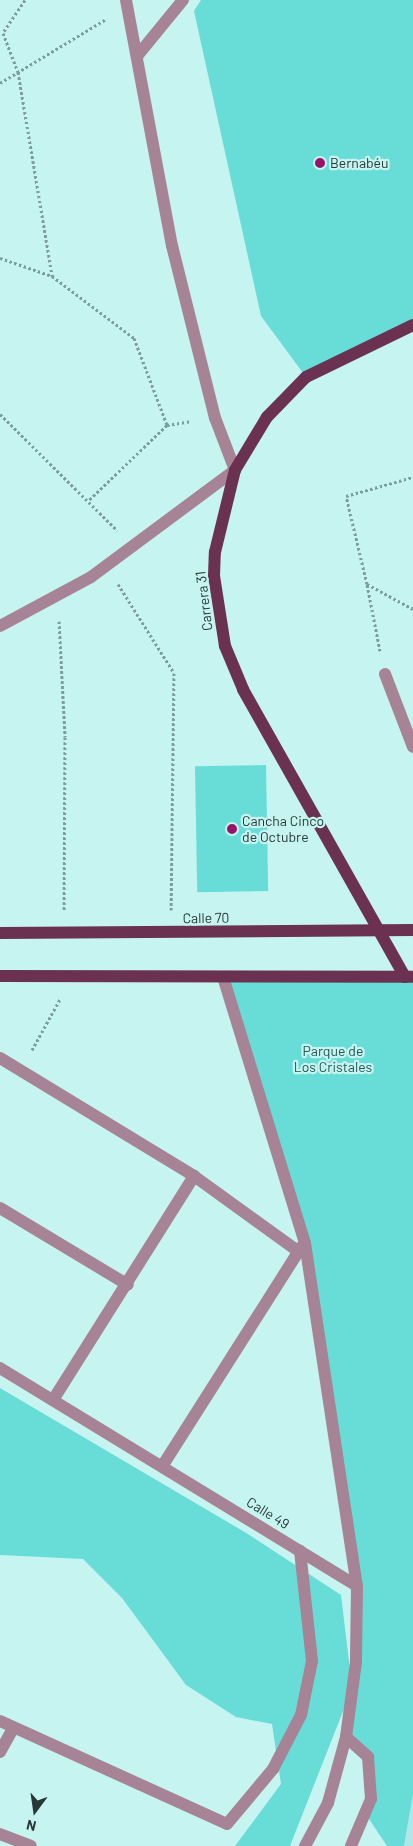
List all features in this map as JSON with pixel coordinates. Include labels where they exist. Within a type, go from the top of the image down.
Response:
[{"type":"main road","name":"Carrera 31","points":[[409,977],[379,929],[243,690],[225,646],[216,600],[215,552],[235,470],[267,417],[306,377],[413,325]]},
{"type":"main road","name":"Calle 70","points":[[0,932],[171,934],[379,929],[413,930]]},
{"type":"main road","points":[[0,976],[224,980],[409,977]]},
{"type":"street","points":[[138,55],[183,0]]},
{"type":"street","points":[[0,626],[57,598],[106,565],[235,470],[215,418],[172,246],[129,2]]},
{"type":"street","points":[[385,674],[413,747]]},
{"type":"street","points":[[224,980],[302,1247],[356,1586],[356,1662],[346,1737],[328,1802],[305,1846]]},
{"type":"street","points":[[0,1058],[194,1176],[302,1247]]},
{"type":"street","points":[[53,1400],[128,1285],[194,1176]]},
{"type":"street","points":[[0,1208],[128,1285]]},
{"type":"street","points":[[163,1465],[302,1247]]},
{"type":"street","name":"Calle 49","points":[[0,1368],[163,1465],[356,1586]]},
{"type":"street","points":[[0,1721],[13,1729],[227,1824],[273,1770],[301,1715],[312,1661],[300,1551]]},
{"type":"street","points":[[0,1752],[13,1729]]},
{"type":"street","points":[[346,1737],[368,1756],[371,1799],[351,1846]]},
{"type":"street","points":[[0,1834],[30,1846]]},
{"type":"path","points":[[25,0],[3,33],[18,72],[52,276]]},
{"type":"path","points":[[0,83],[129,2]]},
{"type":"path","points":[[0,258],[52,276],[134,338],[167,425],[88,501]]},
{"type":"path","points":[[0,414],[132,544]]},
{"type":"path","points":[[385,674],[367,584],[346,496],[413,477]]},
{"type":"path","points":[[106,565],[174,673],[171,934]]},
{"type":"path","points":[[367,584],[413,609]]},
{"type":"path","points":[[57,598],[65,737],[64,933]]},
{"type":"path","points":[[20,1070],[72,977]]},
{"type":"shaded area","points":[[413,1794],[413,1846],[404,1846]]},
{"type":"green space","name":"Bernabéu","points":[[201,0],[413,0],[413,325],[306,377],[261,316],[194,11]]},
{"type":"green space","name":"Cancha Cinco de Octubre","points":[[266,765],[268,891],[197,892],[195,766]]},
{"type":"green space","name":"Parque de Los Cristales","points":[[413,977],[413,1794],[404,1846],[387,1846],[365,1813],[368,1757],[346,1737],[351,1691],[290,1846],[235,1846],[281,1784],[272,1724],[236,1717],[186,1685],[122,1598],[83,1559],[0,1555],[0,1388],[248,1534],[341,1595],[352,1686],[357,1586],[305,1243],[224,980]]},
{"type":"place","name":"Bernabéu","points":[[320,163]]},
{"type":"place","name":"Cancha Cinco de Octubre","points":[[232,829]]}]
